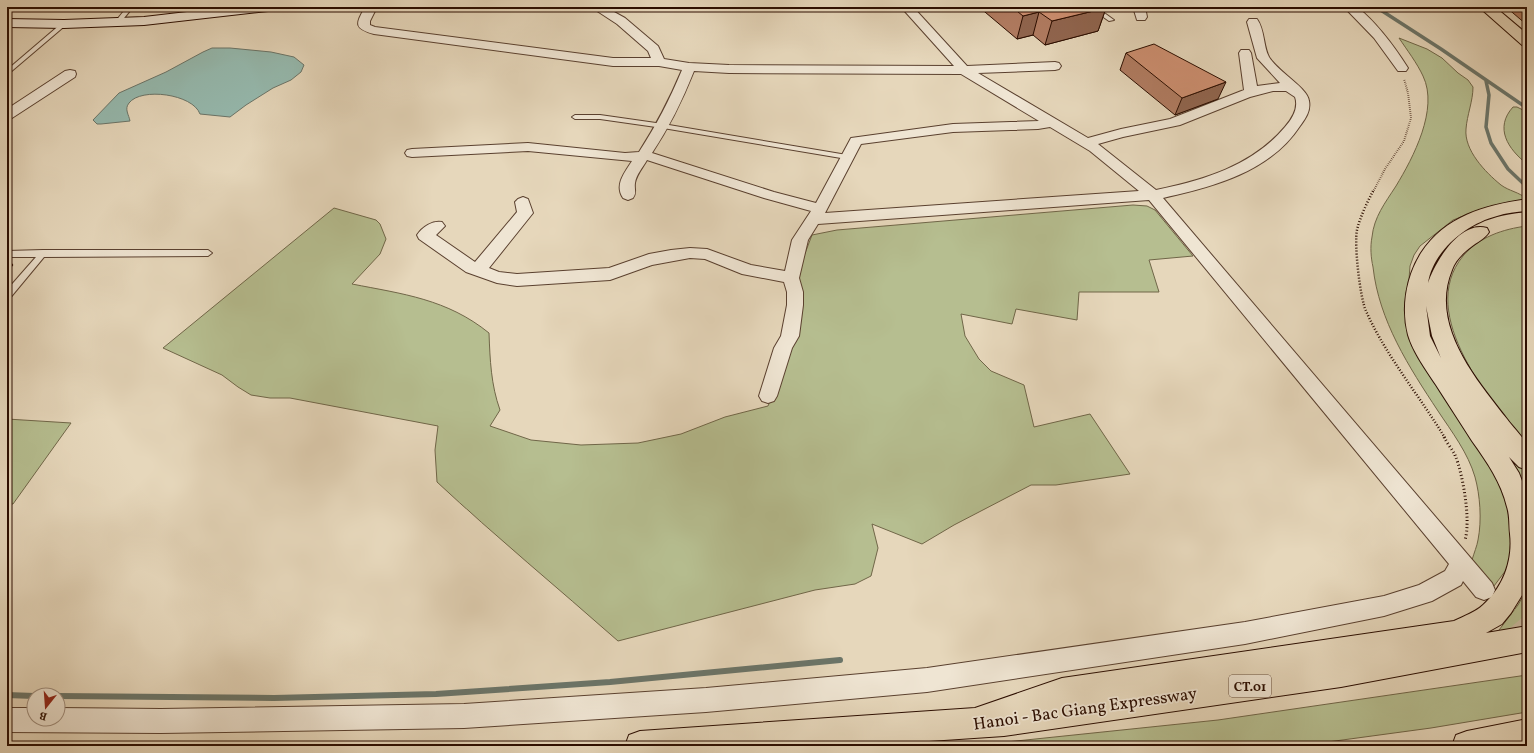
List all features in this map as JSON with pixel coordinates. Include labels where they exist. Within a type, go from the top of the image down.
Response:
[{"type":"highway","points":[[1486,7],[1521,32],[1527,42]]},
{"type":"highway","points":[[972,724],[1062,692],[1458,634],[1492,615],[1514,587],[1518,575],[1524,546],[1520,508],[1507,473],[1433,363],[1424,347],[1417,323],[1415,293],[1424,262],[1431,250],[1449,234],[1486,213],[1527,205]]},
{"type":"highway","points":[[1527,218],[1495,225],[1470,237],[1460,244],[1449,255],[1444,263],[1437,283],[1436,297],[1440,328],[1450,354],[1457,367],[1502,432],[1527,460]]},
{"type":"highway","name":"Hanoi - Bac Giang Expressway","points":[[640,746],[1004,721],[1341,673],[1527,639]]},
{"type":"highway","points":[[1467,746],[1527,734]]},
{"type":"street","points":[[7,23],[64,24],[118,22],[179,18],[268,7]]},
{"type":"street","points":[[371,7],[364,21],[364,26],[374,30],[613,62],[659,62],[689,67],[737,69],[964,70],[1055,66]]},
{"type":"street","points":[[597,7],[621,21],[654,49],[659,62]]},
{"type":"street","points":[[907,7],[964,70],[1095,148],[1153,195],[1484,590]]},
{"type":"street","points":[[1350,7],[1359,14],[1379,36],[1402,68]]},
{"type":"street","points":[[412,153],[528,147],[626,157],[638,157],[645,155],[769,194],[817,214],[1153,195],[1186,188],[1228,176],[1273,149],[1287,135],[1302,112],[1302,98],[1297,91],[1263,58],[1253,22]]},
{"type":"street","points":[[1245,53],[1251,92]]},
{"type":"street","points":[[628,195],[626,184],[663,126],[674,105],[689,67]]},
{"type":"street","points":[[7,115],[70,74]]},
{"type":"street","points":[[1086,143],[1174,122],[1251,92],[1274,86],[1297,91]]},
{"type":"street","points":[[768,396],[783,348],[790,336],[795,305],[795,292],[791,278],[800,240],[817,214],[856,141],[953,128],[1038,125],[1051,123]]},
{"type":"street","points":[[478,270],[524,213],[523,202]]},
{"type":"street","points":[[437,226],[425,235],[472,268],[497,277],[517,280],[570,278],[610,274],[649,260],[671,255],[690,253],[707,254],[748,270],[791,278]]},
{"type":"street","points":[[7,720],[161,720],[464,716],[706,700],[927,680],[1245,634],[1384,606],[1424,594],[1453,578],[1460,562]]},
{"type":"lane","points":[[118,22],[130,7]]},
{"type":"lane","points":[[1092,7],[1111,20]]},
{"type":"lane","points":[[7,73],[64,24]]},
{"type":"lane","points":[[575,116],[600,117],[663,126],[847,157]]},
{"type":"lane","points":[[7,296],[43,253]]},
{"type":"lane","points":[[7,254],[208,253]]},
{"type":"green space","points":[[1399,38],[1427,49],[1442,58],[1468,80],[1473,87],[1466,129],[1468,145],[1472,153],[1488,174],[1507,189],[1527,199],[1488,207],[1453,220],[1420,246],[1414,255],[1410,266],[1407,306],[1508,489],[1514,546],[1506,570],[1491,590],[1472,560],[1478,540],[1480,508],[1472,468],[1459,443],[1416,378],[1397,343],[1382,306],[1376,287],[1372,264],[1371,245],[1375,223],[1381,210],[1410,162],[1422,133],[1428,103],[1427,89],[1423,76],[1415,61]]},
{"type":"green space","points":[[1513,107],[1517,107],[1527,112],[1527,164],[1509,145],[1504,130],[1504,123],[1507,115]]},
{"type":"green space","points":[[1133,205],[1147,206],[1155,210],[1193,256],[1149,260],[1159,292],[1079,292],[1077,320],[1016,309],[1012,324],[961,314],[965,336],[979,359],[991,371],[1024,385],[1034,427],[1090,414],[1130,474],[1056,485],[1031,485],[954,525],[922,544],[872,524],[878,548],[871,576],[855,584],[815,590],[618,641],[504,543],[437,482],[435,450],[438,426],[290,398],[270,398],[251,395],[222,375],[163,348],[334,208],[376,220],[380,224],[386,239],[380,254],[352,284],[407,295],[441,305],[457,312],[489,333],[493,382],[500,410],[490,426],[531,440],[581,445],[638,443],[681,434],[725,417],[768,406],[781,375],[796,277],[812,235],[837,230]]},
{"type":"green space","points":[[1527,226],[1527,449],[1479,383],[1464,357],[1453,331],[1448,304],[1451,279],[1463,256],[1469,249],[1492,235],[1509,229]]},
{"type":"green space","points":[[7,419],[71,423],[13,504],[7,504]]},
{"type":"green space","points":[[1508,456],[1511,456],[1527,472],[1527,499]]},
{"type":"green space","points":[[1527,589],[1527,628],[1496,634],[1518,605]]},
{"type":"green space","points":[[1527,675],[1527,712],[1431,728],[1298,746],[968,746],[1218,720]]},
{"type":"water","points":[[212,48],[230,48],[271,52],[294,57],[304,65],[301,72],[291,80],[273,88],[230,117],[200,114],[195,107],[188,102],[166,95],[155,94],[135,98],[129,103],[127,110],[130,121],[97,124],[93,120],[119,93],[166,72]]},
{"type":"building","points":[[1012,7],[1106,8],[1052,21],[1039,12],[1023,16]]},
{"type":"building","points":[[1521,7],[1527,7],[1527,12]]},
{"type":"building","points":[[1154,44],[1226,82],[1182,98],[1126,53]]},
{"type":"waterway","points":[[1376,7],[1441,49],[1527,108]]},
{"type":"waterway","points":[[1486,81],[1489,95],[1486,127],[1491,143],[1508,169],[1527,187]]},
{"type":"waterway","points":[[66,696],[274,698],[436,694],[610,682],[840,660]]},
{"type":"waterway","points":[[7,695],[26,696]]},
{"type":"tunnel","points":[[1493,599],[1527,640]]}]
